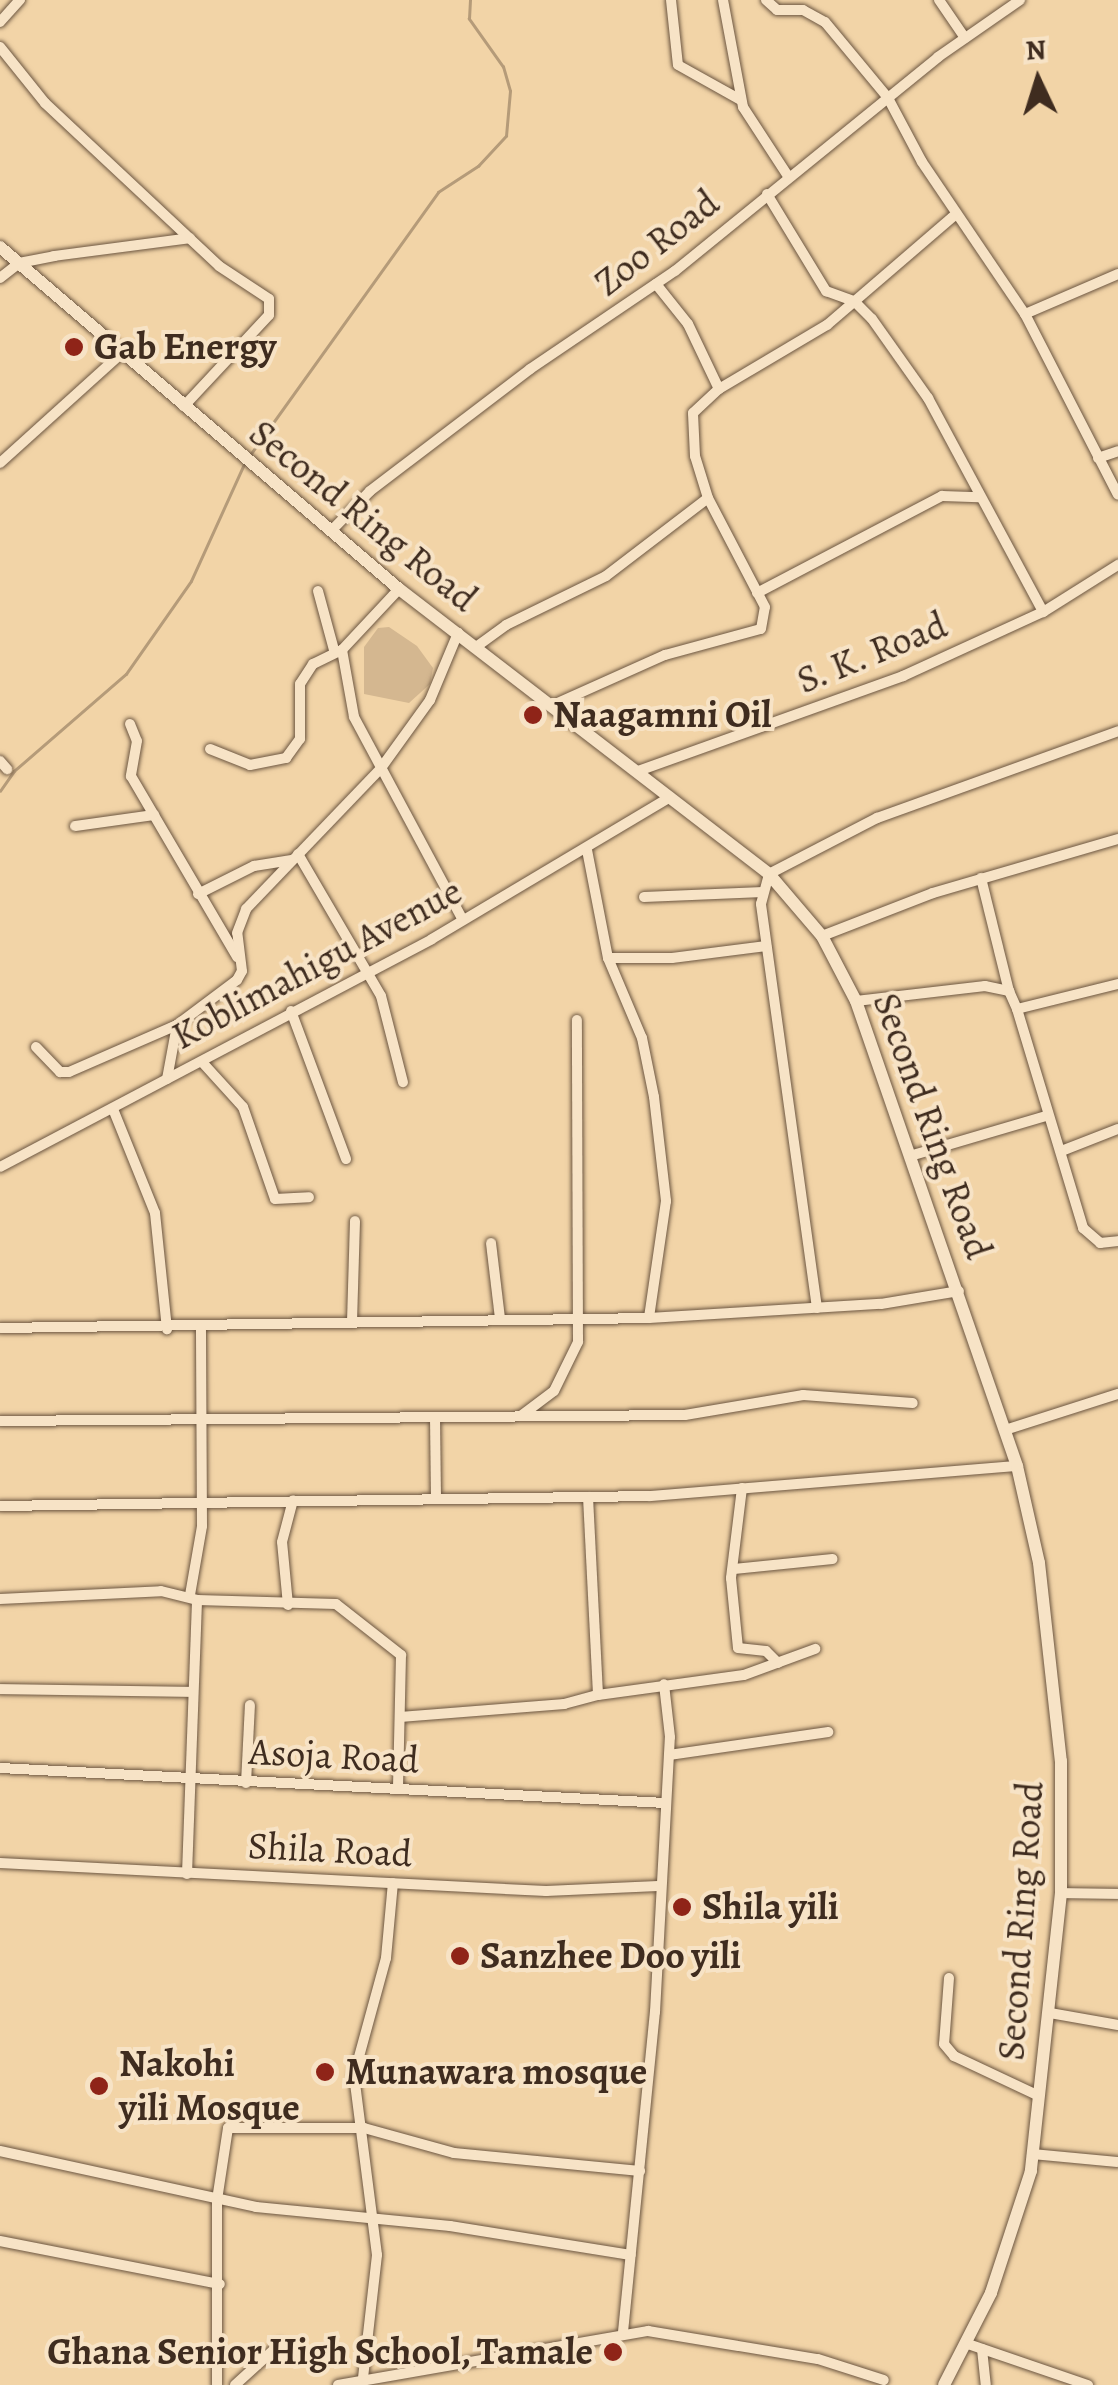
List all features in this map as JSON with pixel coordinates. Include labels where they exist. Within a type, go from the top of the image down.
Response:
[{"type":"street","points":[[0,22],[20,0]]},
{"type":"street","points":[[671,0],[678,65],[740,100]]},
{"type":"street","points":[[723,0],[740,100],[788,176]]},
{"type":"street","points":[[766,0],[776,10],[803,10],[825,22],[860,72],[888,98],[956,214],[1025,314],[1118,495]]},
{"type":"street","points":[[939,0],[966,38]]},
{"type":"street","name":"Zoo Road","points":[[331,531],[370,490],[530,369],[656,284],[788,176],[1020,0]]},
{"type":"street","points":[[0,47],[45,103],[271,308],[184,406]]},
{"type":"street","points":[[767,194],[826,291],[854,302],[928,398],[1044,612]]},
{"type":"street","points":[[553,705],[665,655],[754,634],[766,622],[757,593],[708,498],[691,424],[702,401],[781,358],[854,302],[956,214]]},
{"type":"street","points":[[0,278],[19,263],[190,238]]},
{"type":"street","name":"Second Ring Road","points":[[0,247],[400,589],[769,874],[822,936],[856,1001],[960,1290],[1017,1466],[1051,1656],[1061,1761],[1061,1893],[1032,2154],[1005,2256],[968,2344],[944,2385]]},
{"type":"street","points":[[1025,314],[1118,274]]},
{"type":"street","points":[[656,284],[688,324],[719,389]]},
{"type":"street","points":[[0,463],[124,351]]},
{"type":"street","points":[[1098,458],[1118,451]]},
{"type":"street","points":[[757,593],[942,496],[979,497]]},
{"type":"street","points":[[476,648],[506,625],[606,576],[708,498]]},
{"type":"street","name":"S. K. Road","points":[[638,771],[874,688],[1044,612],[1118,565]]},
{"type":"street","points":[[210,749],[250,765],[286,758],[300,739],[300,684],[400,589]]},
{"type":"street","points":[[318,591],[338,650],[354,717],[462,920]]},
{"type":"street","points":[[36,1048],[60,1072],[69,1072],[177,1026],[237,980],[240,919],[381,768],[430,700],[458,633]]},
{"type":"street","points":[[130,724],[137,740],[132,776],[238,960]]},
{"type":"street","points":[[817,1308],[766,946],[763,892],[769,874],[877,818],[1118,730]]},
{"type":"street","name":"Koblimahigu Avenue","points":[[0,1167],[462,920],[587,850],[670,797]]},
{"type":"street","points":[[75,826],[154,815]]},
{"type":"street","points":[[822,936],[982,878],[1118,839]]},
{"type":"street","points":[[587,850],[608,958],[646,1052],[666,1202],[649,1318]]},
{"type":"street","points":[[198,894],[254,866],[295,857]]},
{"type":"street","points":[[295,857],[388,1010],[403,1082]]},
{"type":"street","points":[[982,878],[1008,991],[1017,1009],[1046,1116],[1064,1150],[1083,1228],[1100,1243],[1118,1242]]},
{"type":"street","points":[[644,897],[763,892]]},
{"type":"street","points":[[608,958],[672,958],[766,946]]},
{"type":"street","points":[[1017,1009],[1118,984]]},
{"type":"street","points":[[856,1001],[985,986],[1008,991]]},
{"type":"street","points":[[291,1011],[346,1159]]},
{"type":"street","points":[[522,1415],[548,1398],[572,1360],[580,1319],[577,1020]]},
{"type":"street","points":[[167,1079],[177,1026]]},
{"type":"street","points":[[202,1062],[243,1106],[275,1198],[308,1196]]},
{"type":"street","points":[[113,1108],[151,1198],[167,1329]]},
{"type":"street","points":[[910,1156],[1046,1116]]},
{"type":"street","points":[[1064,1150],[1118,1128]]},
{"type":"street","points":[[352,1322],[355,1220]]},
{"type":"street","points":[[491,1243],[500,1319]]},
{"type":"street","points":[[0,1328],[167,1329],[649,1318],[817,1308],[960,1290]]},
{"type":"street","points":[[187,1874],[194,1598],[201,1554],[201,1328]]},
{"type":"street","points":[[1005,1430],[1118,1394]]},
{"type":"street","points":[[0,1422],[685,1415],[803,1395],[913,1403]]},
{"type":"street","points":[[434,1418],[436,1498]]},
{"type":"street","points":[[0,1506],[588,1496],[1017,1466]]},
{"type":"street","points":[[742,1488],[731,1609],[738,1648],[766,1651],[778,1664]]},
{"type":"street","points":[[588,1496],[598,1694]]},
{"type":"street","points":[[288,1605],[282,1542],[293,1500]]},
{"type":"street","points":[[734,1569],[832,1559]]},
{"type":"street","points":[[0,1599],[161,1591],[194,1598],[288,1605],[336,1604],[397,1648],[398,1789]]},
{"type":"street","points":[[400,1717],[564,1704],[598,1694],[744,1675],[815,1649]]},
{"type":"street","points":[[623,2332],[655,2012],[658,1886],[669,1755],[664,1684]]},
{"type":"street","points":[[0,1689],[192,1692]]},
{"type":"street","points":[[246,1783],[250,1705]]},
{"type":"street","points":[[669,1755],[828,1732]]},
{"type":"street","name":"Asoja Road","points":[[0,1768],[666,1803]]},
{"type":"street","name":"Shila Road","points":[[0,1863],[546,1890],[658,1886]]},
{"type":"street","points":[[364,2378],[377,2286],[376,2223],[357,2050],[386,1958],[394,1883]]},
{"type":"street","points":[[1061,1893],[1118,1894]]},
{"type":"street","points":[[948,1978],[944,2044],[954,2056],[1039,2096]]},
{"type":"street","points":[[1050,2012],[1118,2025]]},
{"type":"street","points":[[217,2385],[217,2200],[228,2128],[364,2128],[454,2153],[640,2171]]},
{"type":"street","points":[[0,2151],[217,2200],[376,2223],[450,2226],[632,2256]]},
{"type":"street","points":[[1032,2154],[1118,2162]]},
{"type":"street","points":[[0,2240],[220,2284]]},
{"type":"street","points":[[338,2385],[623,2332],[713,2339],[884,2380]]},
{"type":"street","points":[[234,2385],[280,2344]]},
{"type":"street","points":[[968,2344],[1088,2385]]},
{"type":"street","points":[[982,2349],[986,2385]]},
{"type":"shaded area","points":[[389,627],[417,646],[433,668],[430,684],[409,703],[364,694],[364,647],[378,628]]},
{"type":"waterway","points":[[250,455],[438,192],[478,166],[506,136],[510,91],[503,67],[469,19],[470,0]]},
{"type":"waterway","points":[[0,791],[14,771],[126,674],[191,581],[245,462]]},
{"type":"place","name":"Gab Energy","points":[[74,347]]},
{"type":"place","name":"Naagamni Oil","points":[[533,715]]},
{"type":"place","name":"Shila yili","points":[[682,1907]]},
{"type":"place","name":"Sanzhee Doo yili","points":[[460,1956]]},
{"type":"place","name":"Munawara mosque","points":[[325,2072]]},
{"type":"place","name":"Nakohi yili Mosque","points":[[99,2086]]},
{"type":"place","name":"Ghana Senior High School, Tamale","points":[[613,2352]]}]
